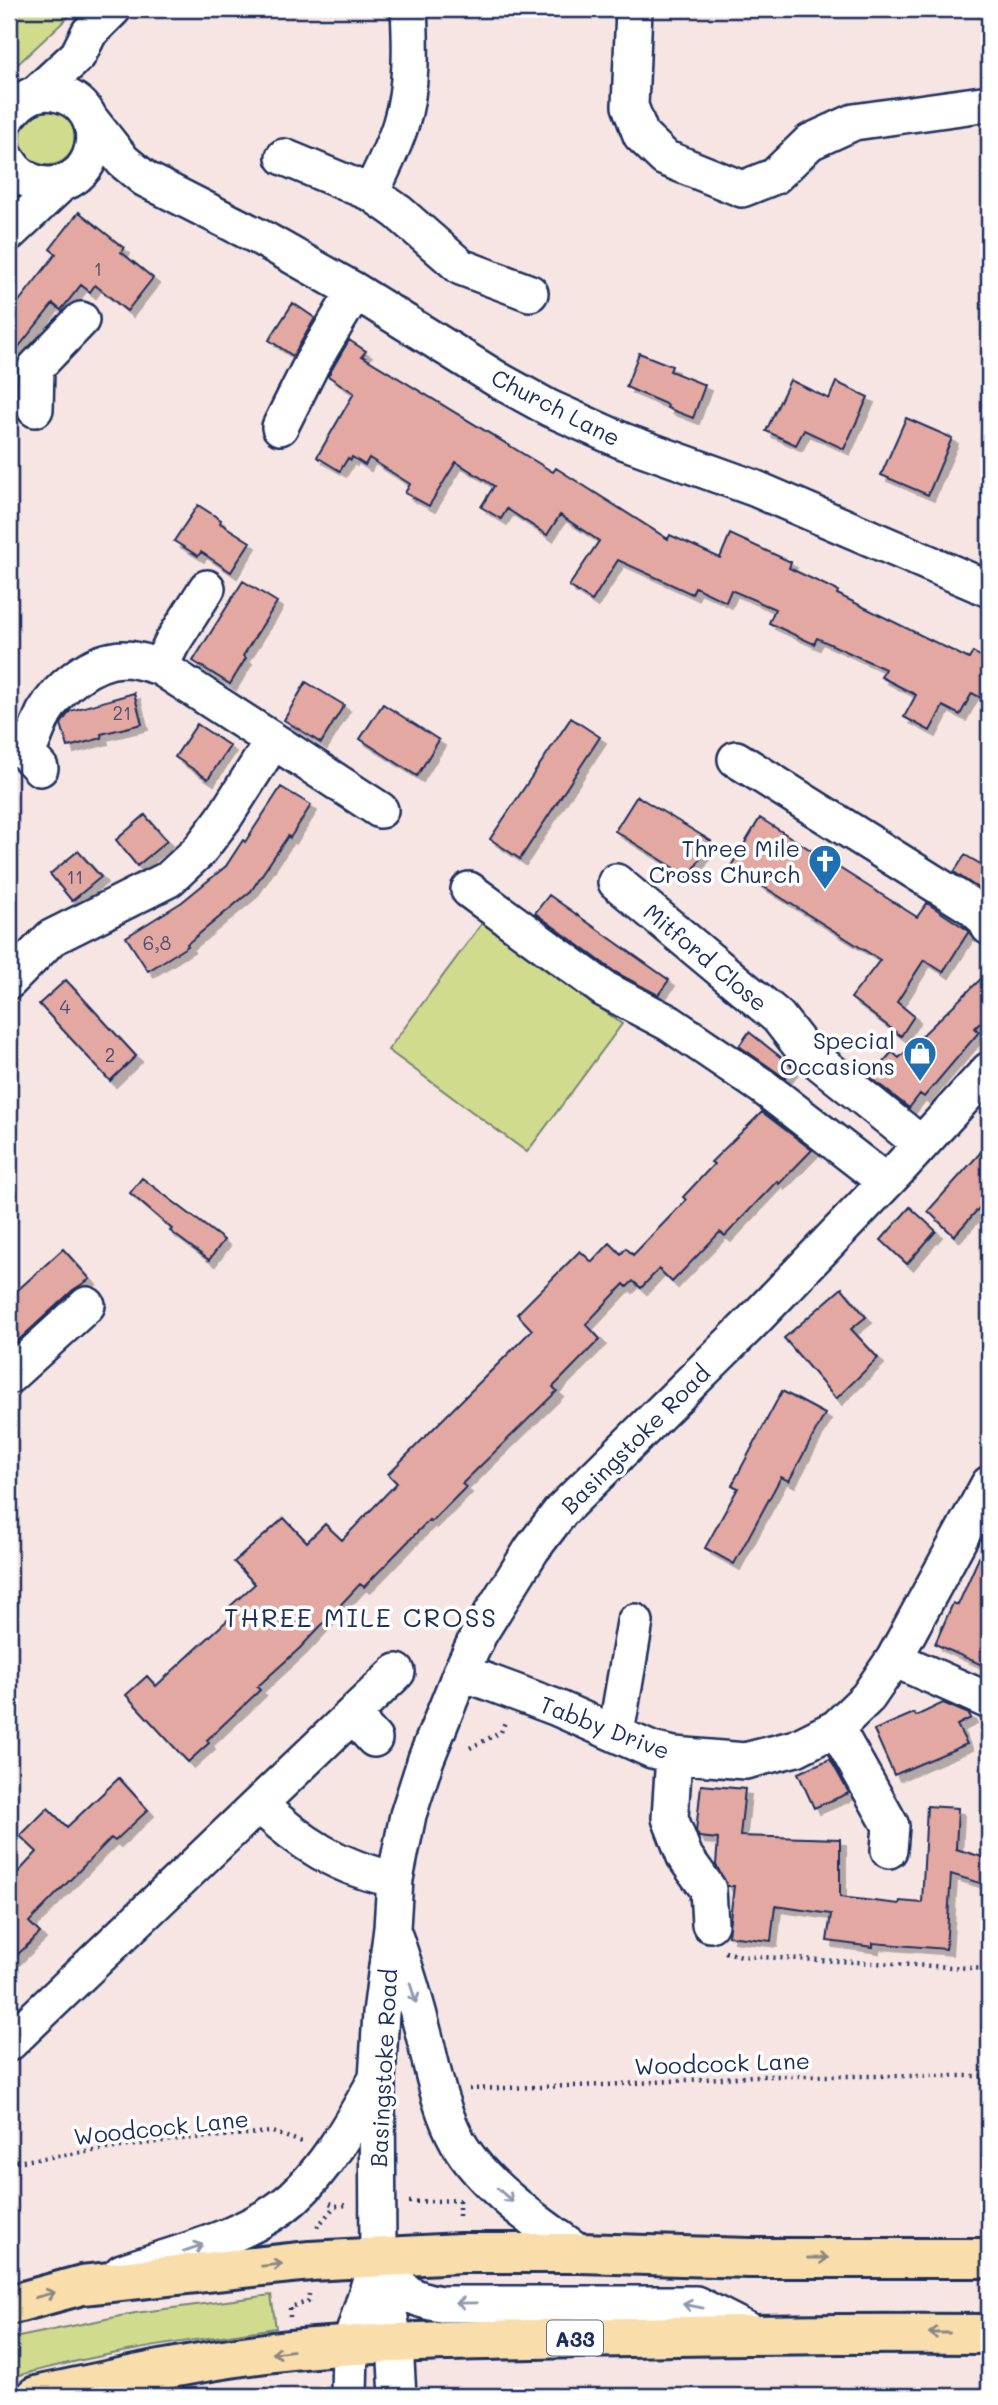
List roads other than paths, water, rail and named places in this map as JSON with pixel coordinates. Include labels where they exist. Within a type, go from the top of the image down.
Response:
[{"type":"highway","points":[[9,2305],[82,2285],[310,2261],[460,2253],[750,2258],[989,2258]]},
{"type":"highway","name":"A33","points":[[36,2396],[125,2376],[289,2351],[350,2346],[755,2334],[989,2334]]},
{"type":"street","points":[[18,105],[78,55],[89,33],[113,9]]},
{"type":"street","points":[[385,203],[401,123],[410,52],[409,9]]},
{"type":"street","points":[[635,9],[630,106],[641,135],[665,158],[742,189],[775,176],[810,142],[855,122],[989,103]]},
{"type":"street","points":[[10,231],[90,159],[94,132],[84,110],[78,55]]},
{"type":"street","points":[[18,105],[51,92],[65,95],[84,110]]},
{"type":"street","name":"Church Lane","points":[[84,110],[124,161],[145,179],[263,239],[355,291],[500,382],[549,408],[622,441],[754,488],[989,589]]},
{"type":"street","points":[[284,157],[385,203],[461,267],[530,293]]},
{"type":"street","points":[[10,231],[11,165]]},
{"type":"street","name":"Church Lane","points":[[11,165],[35,183],[48,185],[72,177],[145,179]]},
{"type":"street","points":[[280,427],[312,363],[355,291]]},
{"type":"street","points":[[35,409],[22,365],[81,320]]},
{"type":"street","points":[[160,667],[207,588]]},
{"type":"street","points":[[40,768],[27,754],[45,712],[67,684],[93,667],[120,659],[140,660],[160,667],[380,810]]},
{"type":"street","points":[[9,981],[51,939],[169,878],[199,851],[224,818],[273,741]]},
{"type":"street","points":[[736,760],[972,907],[985,919],[989,927]]},
{"type":"street","name":"Mitford Close","points":[[616,882],[778,1017],[803,1049],[920,1144]]},
{"type":"street","points":[[469,890],[604,989],[669,1023],[762,1086],[886,1182]]},
{"type":"street","name":"Basingstoke Road","points":[[398,2396],[395,2344],[378,2258],[377,2079],[381,2013],[392,1928],[395,1879],[408,1815],[461,1672],[479,1634],[531,1549],[561,1511],[755,1319],[989,1070]]},
{"type":"street","points":[[9,1376],[88,1305]]},
{"type":"street","name":"Tabby Drive","points":[[461,1672],[616,1733],[652,1750],[674,1755],[745,1761],[796,1748],[836,1728],[867,1697],[894,1659],[987,1489]]},
{"type":"street","points":[[616,1733],[635,1622]]},
{"type":"street","points":[[894,1659],[989,1701]]},
{"type":"street","points":[[9,2043],[260,1805],[363,1727],[397,1672]]},
{"type":"street","points":[[836,1728],[891,1826],[889,1850]]},
{"type":"street","points":[[674,1755],[670,1818],[685,1857],[708,1889],[717,1938]]},
{"type":"street","points":[[260,1805],[283,1827],[329,1858],[367,1874],[395,1879]]},
{"type":"street","points":[[392,1928],[416,2004],[442,2107],[458,2142],[485,2177],[537,2223],[580,2253]]},
{"type":"street","points":[[82,2285],[222,2238],[270,2215],[306,2185],[336,2148],[377,2079]]},
{"type":"street","points":[[378,2258],[405,2292],[419,2300],[441,2304],[696,2304],[755,2334]]},
{"type":"street","name":"Basingstoke Road","points":[[349,2396],[350,2346],[378,2258]]},
{"type":"place","name":"Three Mile Cross Church","points":[[825,891]]},
{"type":"place","name":"Special Occasions","points":[[920,1083]]},
{"type":"district","name":"THREE MILE CROSS","points":[[361,1617]]}]
